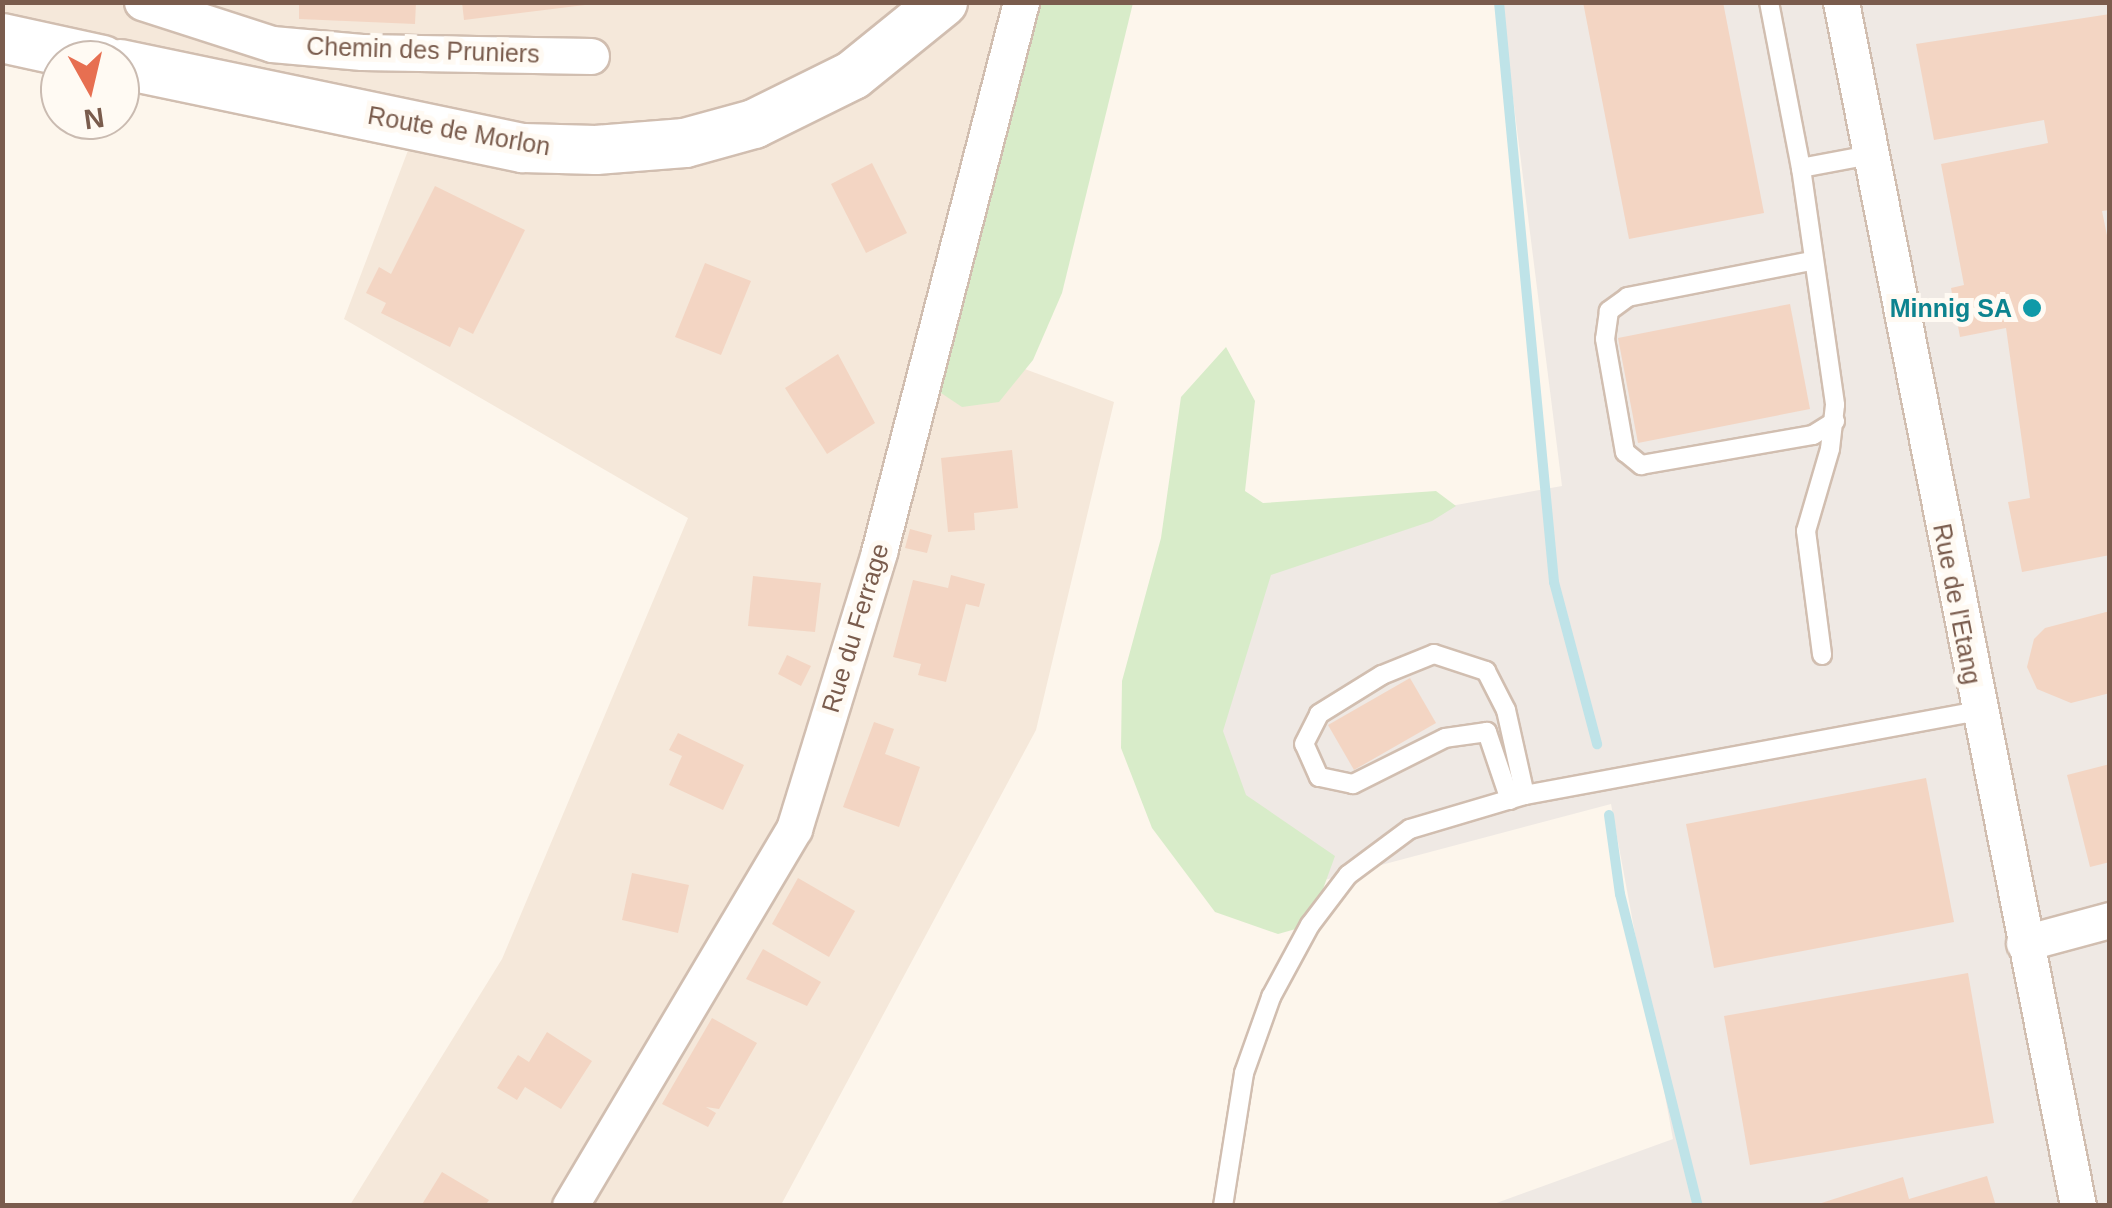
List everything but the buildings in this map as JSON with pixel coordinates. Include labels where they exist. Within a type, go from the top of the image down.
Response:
[{"type":"street","name":"Chemin des Pruniers","points":[[142,2],[272,44],[362,52],[591,56]]},
{"type":"street","name":"Route de Morlon","points":[[140,68],[523,148],[596,150],[685,143],[754,124],[852,75],[943,2]]},
{"type":"street","name":"Rue du Ferrage","points":[[570,1206],[794,829],[879,552],[1021,2]]},
{"type":"street","name":"Rue de l'Etang","points":[[1841,2],[2078,1206]]},
{"type":"street","points":[[2,38],[40,46]]},
{"type":"street","points":[[2024,943],[2110,920]]},
{"type":"lane","points":[[1770,2],[1801,168],[1810,261],[1836,421],[1806,531],[1822,655]]},
{"type":"lane","points":[[1801,168],[1870,155]]},
{"type":"lane","points":[[1810,261],[1628,297],[1609,311],[1605,339],[1625,452],[1641,465],[1813,435],[1836,421]]},
{"type":"lane","points":[[1434,654],[1486,671],[1506,710],[1517,797],[1487,732],[1445,738],[1353,784],[1319,777],[1304,744],[1319,714],[1382,676],[1434,654]]},
{"type":"lane","points":[[1224,1206],[1244,1073],[1271,997],[1310,925],[1348,875],[1410,828],[1517,797],[1978,712]]},
{"type":"shaded area","points":[[2,3],[1013,3],[936,336],[1114,402],[1036,730],[781,1205],[350,1205],[502,959],[688,518],[344,319],[426,103],[140,46],[140,40],[112,40],[3,18]]},
{"type":"shaded area","points":[[1501,3],[2109,3],[2109,1205],[1491,1205],[1673,1139],[1611,804],[1249,900],[1166,757],[1238,544],[1562,486]]},
{"type":"green space","points":[[1029,3],[1133,3],[1062,293],[1033,360],[999,402],[962,407],[935,389]]},
{"type":"green space","points":[[1226,347],[1255,401],[1245,491],[1263,503],[1436,491],[1456,506],[1432,521],[1271,575],[1223,731],[1246,795],[1335,856],[1310,925],[1278,934],[1215,912],[1152,828],[1121,748],[1122,681],[1161,538],[1181,397]]},
{"type":"waterway","points":[[1499,2],[1554,582],[1597,744]]},
{"type":"waterway","points":[[1609,815],[1620,894],[1698,1206]]},
{"type":"place","name":"Minnig SA","points":[[2032,308]]}]
